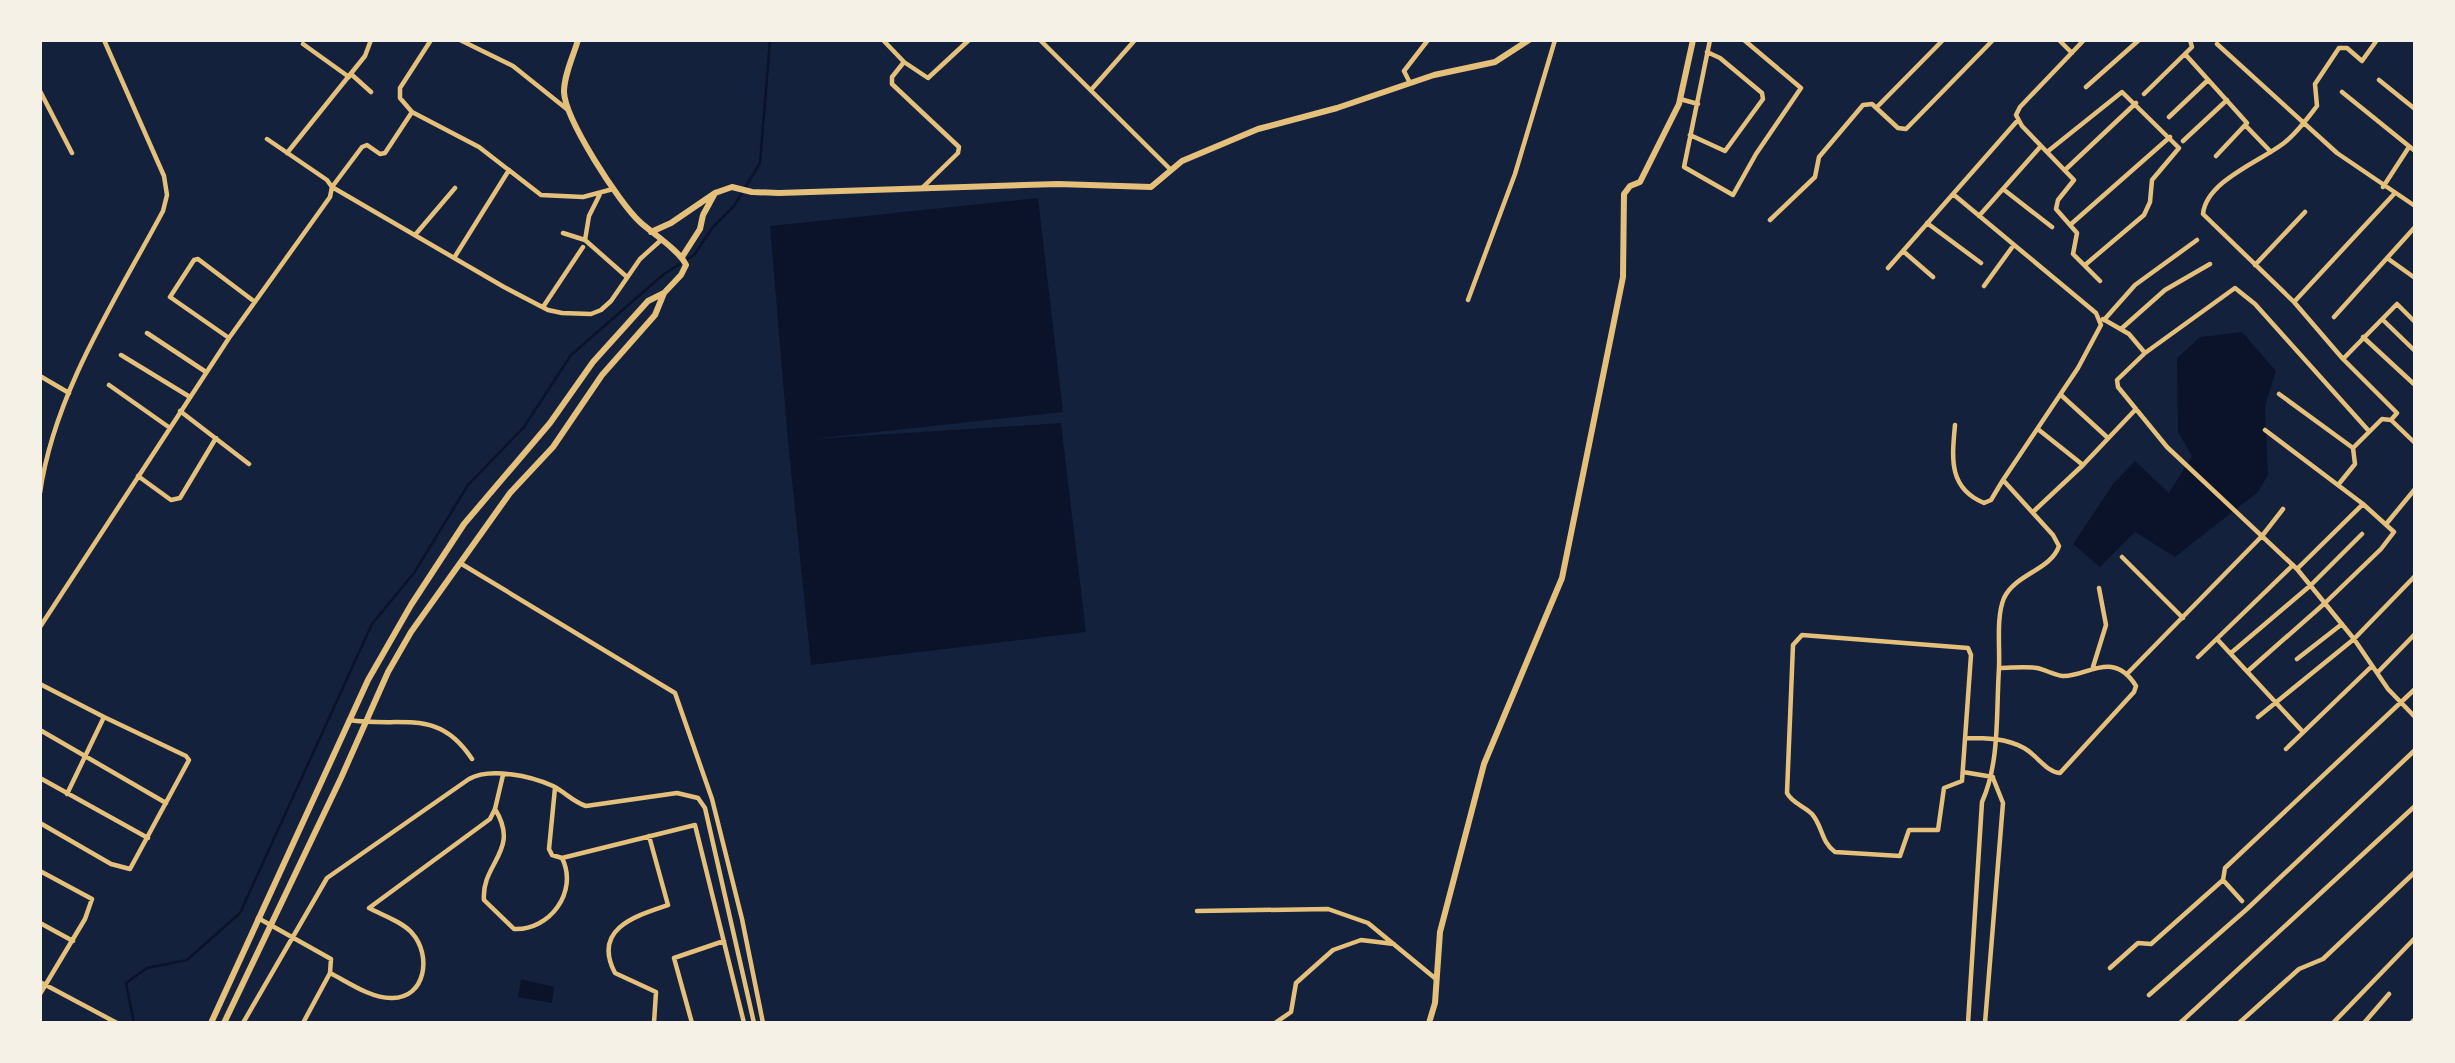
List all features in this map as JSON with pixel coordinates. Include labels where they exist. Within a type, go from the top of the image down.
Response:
[{"type":"street","points":[[40,493],[46,456],[70,394],[163,211],[167,195],[164,176],[104,40]]},
{"type":"street","points":[[287,153],[350,76],[370,48],[371,40]]},
{"type":"street","points":[[431,40],[400,88],[400,98],[412,112],[479,147],[532,190],[549,197],[583,197],[612,189]]},
{"type":"street","points":[[460,40],[513,66],[568,110]]},
{"type":"street","points":[[224,1023],[387,672],[411,632],[510,493],[566,430],[602,375],[655,315],[664,293],[686,265],[682,257],[630,213],[612,189],[568,110],[564,89],[578,40]]},
{"type":"street","points":[[883,40],[904,62],[928,78],[969,40]]},
{"type":"street","points":[[1040,40],[1170,169]]},
{"type":"street","points":[[1091,90],[1135,40]]},
{"type":"street","points":[[1410,83],[1404,71],[1427,40]]},
{"type":"street","points":[[1468,300],[1515,174],[1555,40]]},
{"type":"street","points":[[1430,1022],[1437,980],[1440,932],[1484,764],[1562,578],[1623,277],[1624,194],[1630,186],[1640,183],[1680,99],[1693,40]]},
{"type":"street","points":[[1710,40],[1684,167],[1733,195],[1756,154],[1801,88],[1744,40]]},
{"type":"street","points":[[1876,108],[1943,40]]},
{"type":"street","points":[[1770,220],[1815,177],[1819,157],[1863,105],[1871,104],[1898,128],[1906,129],[1993,40]]},
{"type":"street","points":[[2059,40],[2072,53]]},
{"type":"street","points":[[1888,268],[2018,120],[2020,107],[2084,40]]},
{"type":"street","points":[[2086,87],[2139,40]]},
{"type":"street","points":[[2144,94],[2193,45],[2190,40]]},
{"type":"street","points":[[2377,40],[2361,61],[2347,48],[2339,48],[2317,78],[2315,89],[2319,101],[2304,123],[2293,136],[2271,152],[2236,172],[2203,210],[2204,218],[2294,302],[2343,359],[2397,413],[2391,420]]},
{"type":"street","points":[[651,232],[671,223],[715,193],[732,187],[752,192],[1083,184],[1151,187],[1170,169],[1258,130],[1337,108],[1410,83],[1495,62],[1524,41]]},
{"type":"street","points":[[303,44],[371,92]]},
{"type":"street","points":[[2217,44],[2304,123],[2383,187],[2415,206]]},
{"type":"street","points":[[1690,135],[1725,151],[1763,99],[1762,93],[1720,58],[1707,52]]},
{"type":"street","points":[[2185,54],[2245,119],[2245,125],[2216,156]]},
{"type":"street","points":[[904,62],[892,77],[892,84],[959,147],[958,153],[922,188]]},
{"type":"street","points":[[2169,117],[2208,80]]},
{"type":"street","points":[[2379,80],[2415,108]]},
{"type":"street","points":[[40,91],[72,153]]},
{"type":"street","points":[[2342,92],[2415,151]]},
{"type":"street","points":[[2046,152],[2118,93],[2126,93],[2179,148],[2152,180],[2148,209],[2085,265]]},
{"type":"street","points":[[1680,99],[1698,104]]},
{"type":"street","points":[[2183,141],[2227,100]]},
{"type":"street","points":[[2065,170],[2136,103]]},
{"type":"street","points":[[40,627],[206,372],[330,197],[332,187],[362,147],[367,145],[380,154],[385,153],[412,112]]},
{"type":"street","points":[[2018,120],[2074,180],[2056,205],[2078,236],[2073,254],[2100,281]]},
{"type":"street","points":[[2245,125],[2271,152]]},
{"type":"street","points":[[2070,225],[2170,137]]},
{"type":"street","points":[[267,139],[327,180],[332,187],[542,307],[562,313],[591,314],[611,301],[640,259],[660,241]]},
{"type":"street","points":[[1979,216],[2041,146]]},
{"type":"street","points":[[2383,187],[2409,148]]},
{"type":"street","points":[[454,258],[509,170]]},
{"type":"street","points":[[415,235],[455,188]]},
{"type":"street","points":[[2003,189],[2052,227]]},
{"type":"street","points":[[585,240],[589,216],[600,193]]},
{"type":"street","points":[[682,257],[700,229],[703,215],[715,193]]},
{"type":"street","points":[[1953,194],[2102,319],[2121,329],[2145,353]]},
{"type":"street","points":[[2294,302],[2394,194]]},
{"type":"street","points":[[2255,265],[2305,212]]},
{"type":"street","points":[[1927,223],[1981,263]]},
{"type":"street","points":[[2334,317],[2415,227]]},
{"type":"street","points":[[563,233],[585,240],[627,277]]},
{"type":"street","points":[[1955,425],[1951,468],[1961,486],[1984,503],[1991,500],[2039,430],[2098,334],[2102,319],[2135,285],[2197,240]]},
{"type":"street","points":[[1984,286],[2013,246]]},
{"type":"street","points":[[542,307],[583,247]]},
{"type":"street","points":[[1903,251],[1933,277]]},
{"type":"street","points":[[2387,258],[2415,278]]},
{"type":"street","points":[[229,338],[170,297],[194,260],[198,260],[255,302]]},
{"type":"street","points":[[2121,329],[2165,290],[2210,264]]},
{"type":"street","points":[[2368,430],[2239,289],[2230,289],[2145,353],[2117,380],[2118,387],[2175,455],[2311,585],[2398,701],[2415,718]]},
{"type":"street","points":[[211,1023],[382,653],[464,524],[550,424],[599,355],[649,301],[664,293]]},
{"type":"street","points":[[2343,359],[2397,304],[2415,322]]},
{"type":"street","points":[[2383,320],[2415,351]]},
{"type":"street","points":[[147,334],[206,372]]},
{"type":"street","points":[[2363,337],[2415,385]]},
{"type":"street","points":[[121,355],[190,397]]},
{"type":"street","points":[[40,376],[70,394]]},
{"type":"street","points":[[109,385],[170,428]]},
{"type":"street","points":[[2278,394],[2353,449]]},
{"type":"street","points":[[2061,395],[2108,438]]},
{"type":"street","points":[[2033,512],[2083,465],[2136,409]]},
{"type":"street","points":[[180,411],[250,464]]},
{"type":"street","points":[[2338,485],[2355,464],[2353,449],[2378,420],[2391,420],[2415,443]]},
{"type":"street","points":[[2039,430],[2083,465]]},
{"type":"street","points":[[2249,670],[2325,603],[2394,535],[2393,528],[2363,503],[2265,430]]},
{"type":"street","points":[[138,476],[172,500],[180,498],[216,438]]},
{"type":"street","points":[[1968,1023],[1982,802],[1993,778],[2004,598],[2013,586],[2054,555],[2059,546],[2033,512],[2003,480]]},
{"type":"street","points":[[2387,523],[2415,489]]},
{"type":"street","points":[[2198,657],[2363,503]]},
{"type":"street","points":[[2127,674],[2262,536],[2283,509]]},
{"type":"street","points":[[2231,653],[2311,585],[2362,534]]},
{"type":"street","points":[[2122,557],[2183,618]]},
{"type":"street","points":[[460,563],[675,693],[712,799],[764,1023]]},
{"type":"street","points":[[2258,717],[2354,639],[2415,576]]},
{"type":"street","points":[[2093,667],[2106,625],[2099,588]]},
{"type":"street","points":[[2297,659],[2342,624]]},
{"type":"street","points":[[2377,673],[2415,634]]},
{"type":"street","points":[[1802,635],[1968,648],[1971,655],[1963,772],[1961,784],[1944,788],[1941,794],[1938,830],[1909,830],[1900,856],[1835,852],[1827,846],[1813,815],[1790,799],[1787,793],[1793,645],[1797,638],[1802,635]]},
{"type":"street","points":[[2217,639],[2249,670],[2303,732]]},
{"type":"street","points":[[2286,748],[2372,666]]},
{"type":"street","points":[[1965,738],[1995,738],[2027,750],[2050,770],[2060,772],[2134,692],[2136,686],[2127,674],[2107,667],[2093,667],[2069,676],[2035,668],[1999,668]]},
{"type":"street","points":[[40,684],[186,756],[188,760],[133,866],[126,870],[40,823]]},
{"type":"street","points":[[2110,968],[2138,943],[2151,944],[2223,880],[2225,868],[2398,701],[2415,689]]},
{"type":"street","points":[[67,794],[104,717]]},
{"type":"street","points":[[349,720],[365,723],[433,724],[444,728],[462,743],[472,759]]},
{"type":"street","points":[[40,730],[166,803]]},
{"type":"street","points":[[2149,995],[2247,909],[2415,750]]},
{"type":"street","points":[[243,1023],[327,878],[468,779],[487,772],[555,787],[575,802],[586,806],[677,793],[698,798],[705,808],[754,1023]]},
{"type":"street","points":[[1963,772],[1993,778]]},
{"type":"street","points":[[330,973],[369,993],[393,999],[405,995],[417,984],[426,965],[412,932],[369,908],[482,826],[495,809],[503,775]]},
{"type":"street","points":[[40,778],[148,838]]},
{"type":"street","points":[[1985,1023],[2003,803],[1993,778]]},
{"type":"street","points":[[555,787],[549,849],[552,855],[562,858],[695,825],[744,1023]]},
{"type":"street","points":[[2180,1023],[2415,806]]},
{"type":"street","points":[[495,809],[503,821],[503,844],[500,858],[486,877],[484,900],[508,925],[520,929],[536,926],[557,912],[565,878],[562,858]]},
{"type":"street","points":[[649,836],[668,905],[626,918],[611,939],[608,952],[615,973],[656,992],[658,996],[654,1023]]},
{"type":"street","points":[[40,871],[92,899],[73,941],[43,983],[40,994]]},
{"type":"street","points":[[2239,1023],[2299,969],[2323,959],[2415,872]]},
{"type":"street","points":[[2223,880],[2242,901]]},
{"type":"street","points":[[1197,911],[1328,909],[1368,923],[1437,980]]},
{"type":"street","points":[[258,918],[328,954],[333,965],[303,1023]]},
{"type":"street","points":[[40,923],[73,941]]},
{"type":"street","points":[[2333,1023],[2415,938]]},
{"type":"street","points":[[1275,1023],[1291,1012],[1296,983],[1333,950],[1361,940],[1394,944]]},
{"type":"street","points":[[692,1023],[674,958],[724,941]]},
{"type":"street","points":[[43,983],[117,1023]]},
{"type":"street","points":[[2364,1023],[2389,994]]},
{"type":"water","points":[[1038,198],[1063,412],[813,439],[1061,423],[1086,632],[811,665],[770,226]]},
{"type":"water","points":[[2242,332],[2276,371],[2265,407],[2268,475],[2258,492],[2175,557],[2135,532],[2100,567],[2073,544],[2113,484],[2135,461],[2169,493],[2192,456],[2178,432],[2177,358],[2200,337]]},
{"type":"water","points":[[521,979],[554,987],[552,1003],[518,997]]},
{"type":"waterway","points":[[134,1023],[126,983],[147,968],[187,960],[240,913],[372,624],[414,573],[468,485],[524,427],[571,355],[664,274],[694,255],[713,227],[734,206],[760,163],[770,40]]}]
